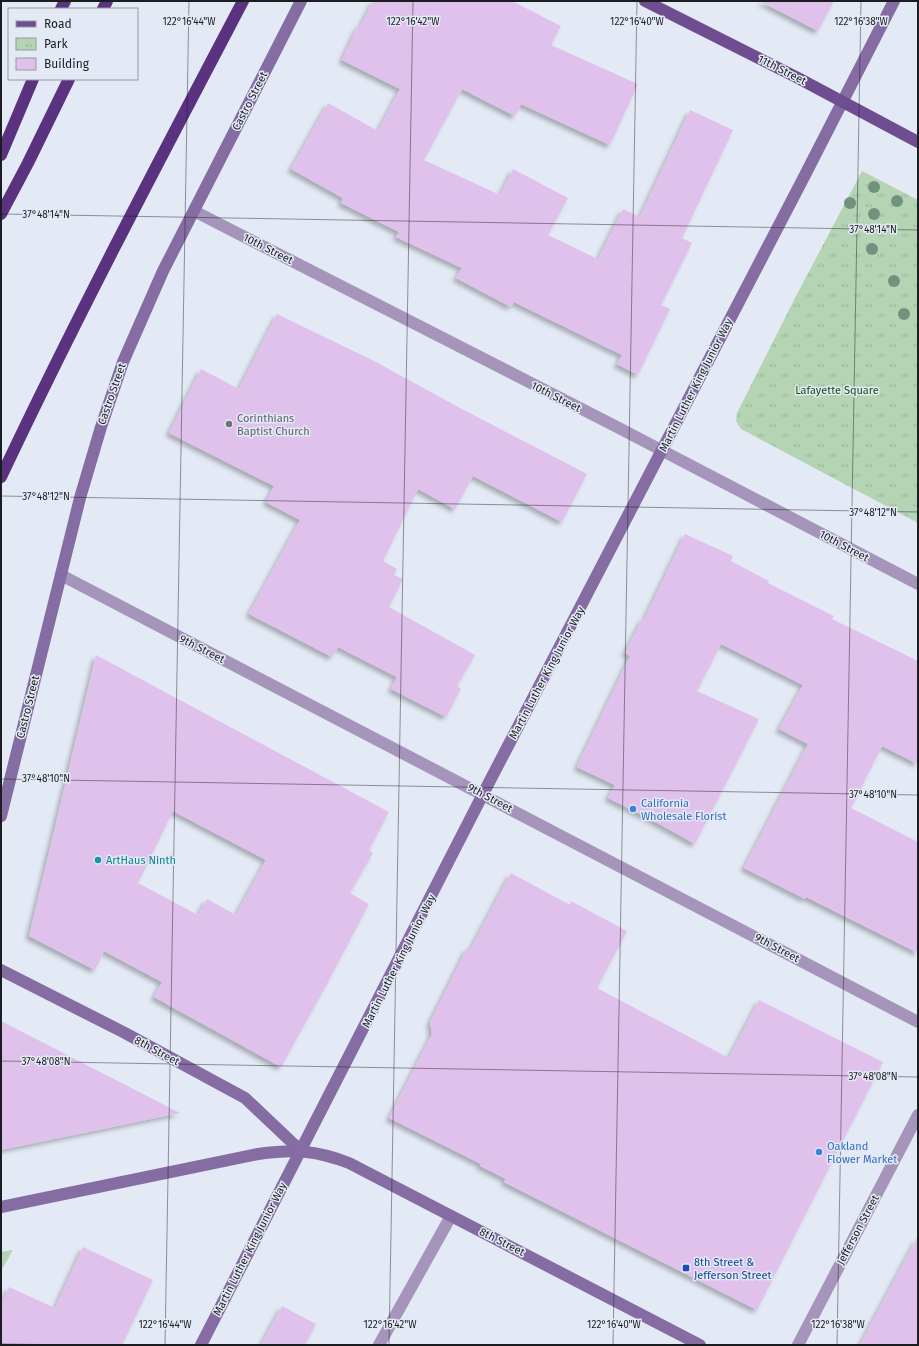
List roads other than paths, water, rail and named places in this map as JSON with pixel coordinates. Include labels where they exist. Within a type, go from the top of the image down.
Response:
[{"type":"highway","points":[[1,477],[94,287],[243,1]]},
{"type":"highway","points":[[1,155],[32,80]]},
{"type":"highway","points":[[1,214],[69,80]]},
{"type":"main road","name":"11th Street","points":[[645,1],[798,78],[918,142]]},
{"type":"street","name":"Castro Street","points":[[1,816],[61,575],[91,462],[123,362],[163,271],[301,1]]},
{"type":"street","name":"Martin Luther King Junior Way","points":[[201,1345],[300,1150],[329,1098],[483,794],[894,1]]},
{"type":"street","name":"10th Street","points":[[194,211],[918,584]]},
{"type":"street","name":"9th Street","points":[[61,575],[918,1022]]},
{"type":"street","name":"8th Street","points":[[1,970],[245,1098],[300,1150]]},
{"type":"street","name":"Jefferson Street","points":[[798,1345],[918,1115]]},
{"type":"street","name":"8th Street","points":[[1,1207],[238,1157],[300,1150],[335,1158],[349,1163],[700,1345]]},
{"type":"street","points":[[379,1345],[451,1216]]},
{"type":"place","name":"Corinthians Baptist Church","points":[[229,424]]},
{"type":"place","name":"California Wholesale Florist","points":[[633,809]]},
{"type":"place","name":"ArtHaus Ninth","points":[[98,860]]},
{"type":"place","name":"Oakland Flower Market","points":[[819,1152]]},
{"type":"place","name":"8th Street & Jefferson Street","points":[[686,1268]]},
{"type":"park label","name":"Lafayette Square","points":[[837,390]]}]
